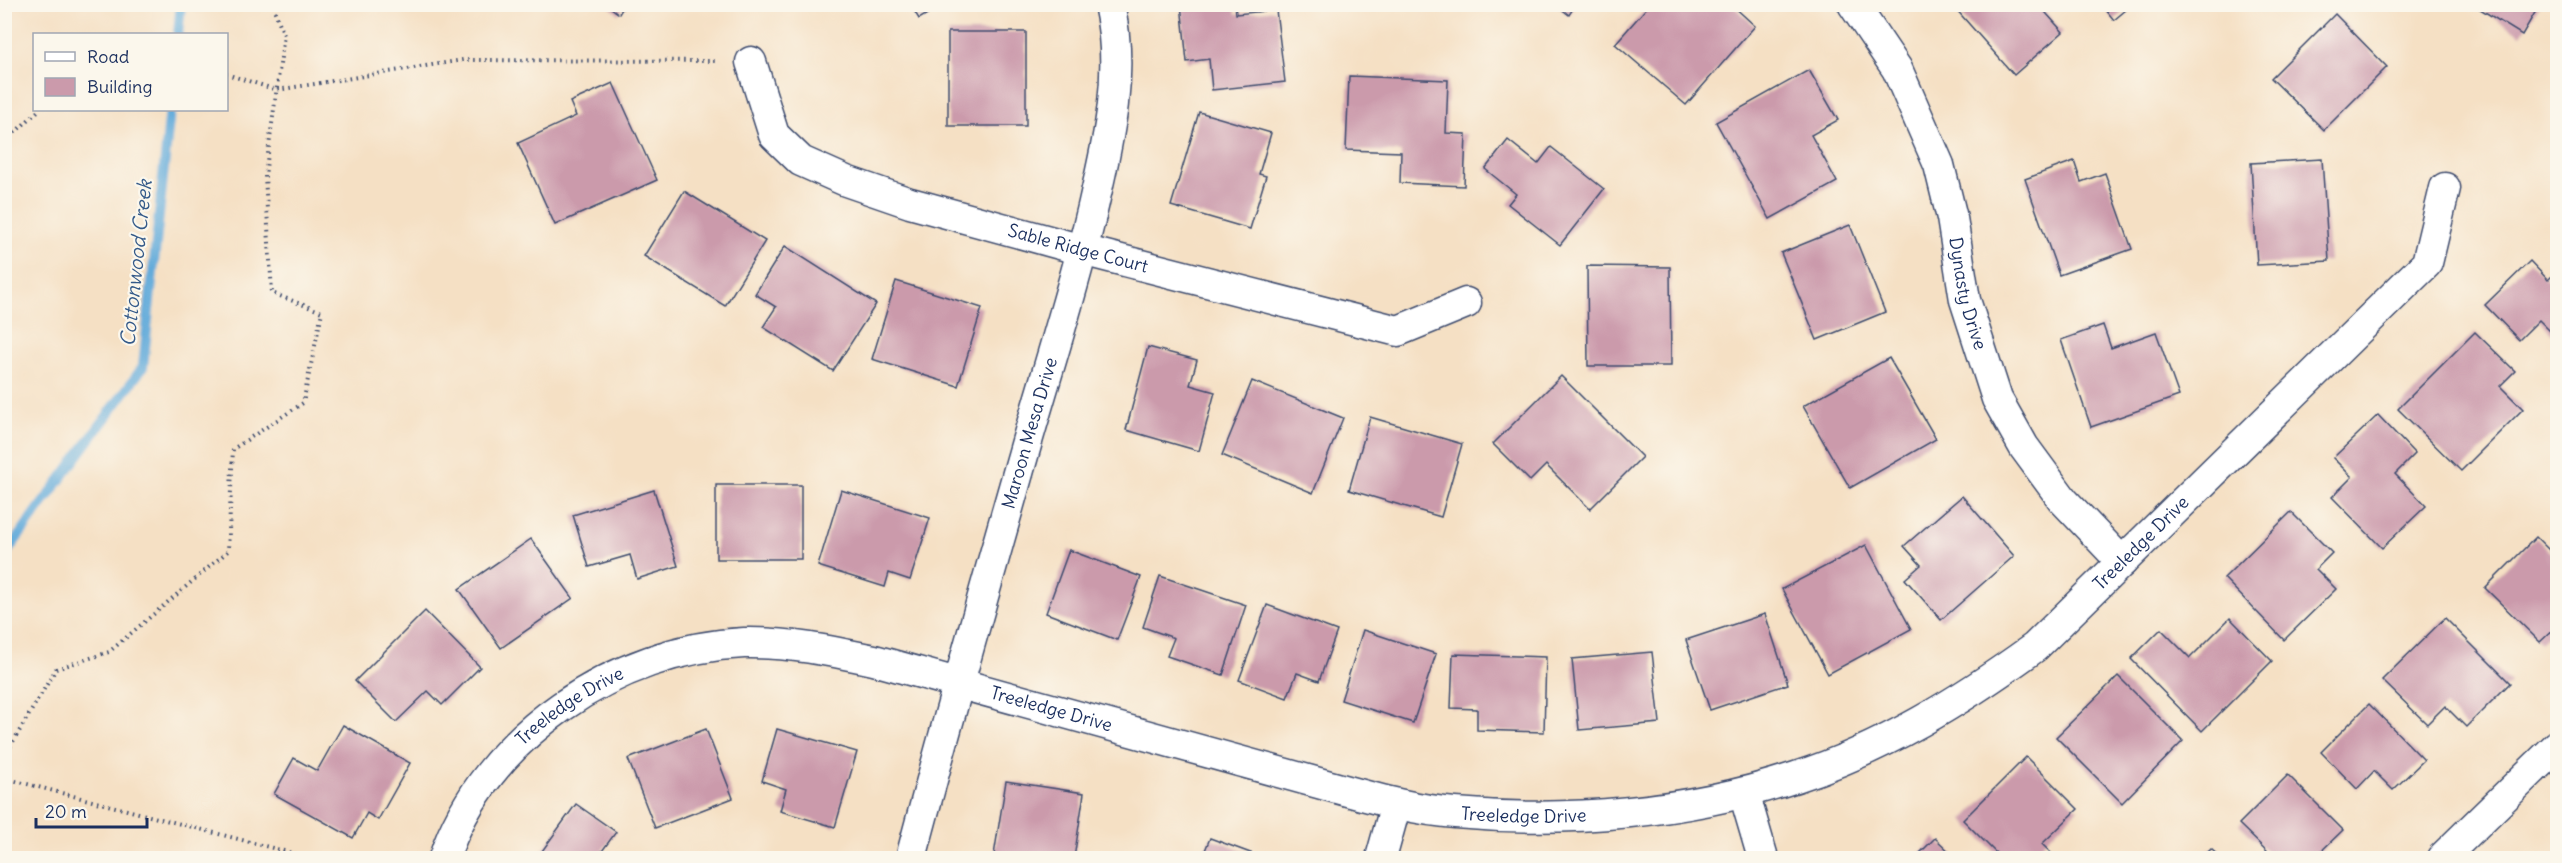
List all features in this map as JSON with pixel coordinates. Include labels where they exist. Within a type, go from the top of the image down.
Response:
[{"type":"street","name":"Maroon Mesa Drive","points":[[911,858],[957,683],[1082,250],[1110,133],[1116,76],[1114,28],[1109,4]]},
{"type":"street","name":"Dynasty Drive","points":[[1853,4],[1897,69],[1939,165],[1952,218],[1965,300],[1997,399],[2024,447],[2063,500],[2122,562]]},
{"type":"street","name":"Sable Ridge Court","points":[[751,62],[774,135],[801,161],[846,181],[910,203],[1082,250],[1398,331],[1466,303]]},
{"type":"street","name":"Treeledge Drive","points":[[444,858],[476,793],[512,747],[565,705],[614,675],[676,652],[744,643],[805,646],[874,660],[1396,804],[1454,813],[1516,816],[1570,815],[1688,805],[1744,793],[1798,777],[1868,748],[1930,716],[1982,686],[2035,647],[2427,263],[2445,188]]},
{"type":"street","points":[[2442,858],[2558,745]]},
{"type":"street","points":[[1744,793],[1763,858]]},
{"type":"street","points":[[1381,858],[1396,804]]},
{"type":"path","points":[[4,757],[56,669],[109,652],[228,551],[233,449],[303,403],[322,312],[272,293],[265,176],[284,35],[272,4]]},
{"type":"path","points":[[228,75],[277,90],[463,60],[751,62]]},
{"type":"path","points":[[4,147],[7,140],[38,111]]},
{"type":"path","points":[[4,778],[311,858]]},
{"type":"building","points":[[606,4],[625,4],[619,14]]},
{"type":"building","points":[[910,4],[944,4],[919,19]]},
{"type":"building","points":[[1181,4],[1235,4],[1236,14],[1276,10],[1285,82],[1212,90],[1209,59],[1187,62]]},
{"type":"building","points":[[1555,4],[1576,4],[1569,15]]},
{"type":"building","points":[[1650,4],[1731,4],[1755,26],[1686,105],[1615,44]]},
{"type":"building","points":[[1959,4],[2038,4],[2063,32],[2014,75],[1955,8]]},
{"type":"building","points":[[2101,4],[2133,4],[2114,20]]},
{"type":"building","points":[[2472,4],[2540,4],[2522,35]]},
{"type":"building","points":[[2335,14],[2387,67],[2324,130],[2271,78]]},
{"type":"building","points":[[948,32],[1026,32],[1026,126],[948,126]]},
{"type":"building","points":[[1809,70],[1838,120],[1811,135],[1837,182],[1770,219],[1716,122]]},
{"type":"building","points":[[1349,76],[1448,80],[1446,133],[1466,134],[1464,186],[1400,183],[1401,152],[1346,150]]},
{"type":"building","points":[[613,83],[657,180],[555,225],[518,143],[576,116],[570,102]]},
{"type":"building","points":[[1199,112],[1271,133],[1259,174],[1266,176],[1250,229],[1171,206]]},
{"type":"building","points":[[1508,140],[1538,164],[1551,147],[1604,189],[1560,245],[1508,204],[1516,194],[1485,169]]},
{"type":"building","points":[[2322,159],[2329,261],[2257,265],[2251,163]]},
{"type":"building","points":[[2074,161],[2081,182],[2105,173],[2132,249],[2059,275],[2025,179]]},
{"type":"building","points":[[684,191],[765,241],[725,306],[644,256]]},
{"type":"building","points":[[1850,225],[1885,312],[1817,340],[1781,253]]},
{"type":"building","points":[[785,246],[876,304],[833,371],[763,327],[776,307],[755,294]]},
{"type":"building","points":[[2530,261],[2548,280],[2558,270],[2558,339],[2539,320],[2519,340],[2485,305]]},
{"type":"building","points":[[1587,266],[1670,267],[1671,366],[1588,366]]},
{"type":"building","points":[[896,281],[982,308],[958,386],[872,359]]},
{"type":"building","points":[[2103,325],[2111,348],[2156,332],[2179,396],[2091,427],[2061,340]]},
{"type":"building","points":[[2475,332],[2515,371],[2500,386],[2523,409],[2461,471],[2398,409]]},
{"type":"building","points":[[1148,347],[1197,360],[1190,385],[1215,392],[1199,451],[1126,430]]},
{"type":"building","points":[[1889,358],[1936,439],[1850,488],[1803,406]]},
{"type":"building","points":[[1561,376],[1642,457],[1590,509],[1546,465],[1530,481],[1493,444]]},
{"type":"building","points":[[1252,381],[1343,418],[1313,493],[1222,455]]},
{"type":"building","points":[[2378,415],[2415,454],[2395,474],[2426,506],[2382,548],[2332,497],[2352,477],[2333,458]]},
{"type":"building","points":[[1370,417],[1462,444],[1441,517],[1349,490]]},
{"type":"building","points":[[716,485],[801,485],[801,559],[716,559]]},
{"type":"building","points":[[654,490],[678,566],[637,579],[630,555],[589,567],[573,515]]},
{"type":"building","points":[[841,490],[930,518],[910,580],[889,573],[885,587],[818,566]]},
{"type":"building","points":[[1962,496],[2014,556],[1941,620],[1905,579],[1921,565],[1904,546]]},
{"type":"building","points":[[2291,512],[2332,553],[2316,569],[2336,589],[2284,640],[2224,578]]},
{"type":"building","points":[[2536,537],[2558,559],[2558,625],[2540,642],[2485,588]]},
{"type":"building","points":[[531,539],[573,598],[501,648],[459,589]]},
{"type":"building","points":[[1866,545],[1911,629],[1828,674],[1782,589]]},
{"type":"building","points":[[1069,550],[1141,577],[1117,640],[1046,613]]},
{"type":"building","points":[[1160,576],[1246,605],[1223,675],[1167,656],[1174,638],[1143,627]]},
{"type":"building","points":[[1267,605],[1337,631],[1319,681],[1297,673],[1287,698],[1239,680]]},
{"type":"building","points":[[425,611],[480,667],[442,705],[428,691],[396,722],[355,681]]},
{"type":"building","points":[[1765,614],[1788,684],[1710,710],[1686,640]]},
{"type":"building","points":[[2230,618],[2272,661],[2202,731],[2131,659],[2161,629],[2190,658]]},
{"type":"building","points":[[2445,618],[2510,683],[2466,727],[2445,706],[2427,724],[2382,680]]},
{"type":"building","points":[[1363,630],[1436,654],[1413,723],[1341,700]]},
{"type":"building","points":[[1652,652],[1660,723],[1579,730],[1572,659]]},
{"type":"building","points":[[1453,654],[1546,657],[1544,732],[1477,730],[1477,709],[1451,708]]},
{"type":"building","points":[[2118,676],[2183,741],[2122,803],[2056,737]]},
{"type":"building","points":[[2369,704],[2424,760],[2393,790],[2374,771],[2357,789],[2321,752]]},
{"type":"building","points":[[343,725],[410,763],[378,820],[367,813],[353,838],[274,794],[294,758],[317,771]]},
{"type":"building","points":[[706,729],[733,798],[655,828],[628,759]]},
{"type":"building","points":[[777,729],[857,752],[835,827],[780,811],[786,789],[762,781]]},
{"type":"building","points":[[2026,757],[2078,809],[2042,844],[2056,858],[2001,858],[1963,820]]},
{"type":"building","points":[[2288,775],[2343,830],[2314,858],[2274,858],[2239,824]]},
{"type":"building","points":[[1006,781],[1084,793],[1074,858],[1017,858],[994,855]]},
{"type":"building","points":[[576,804],[616,832],[602,851],[612,858],[537,858]]},
{"type":"building","points":[[1210,838],[1264,858],[1202,858]]},
{"type":"building","points":[[1935,838],[1956,858],[1915,858]]},
{"type":"building","points":[[2211,849],[2221,858],[2202,858]]},
{"type":"waterway","name":"Cottonwood Creek","points":[[178,33],[181,4]]},
{"type":"waterway","name":"Cottonwood Creek","points":[[4,556],[143,367],[170,111]]}]
